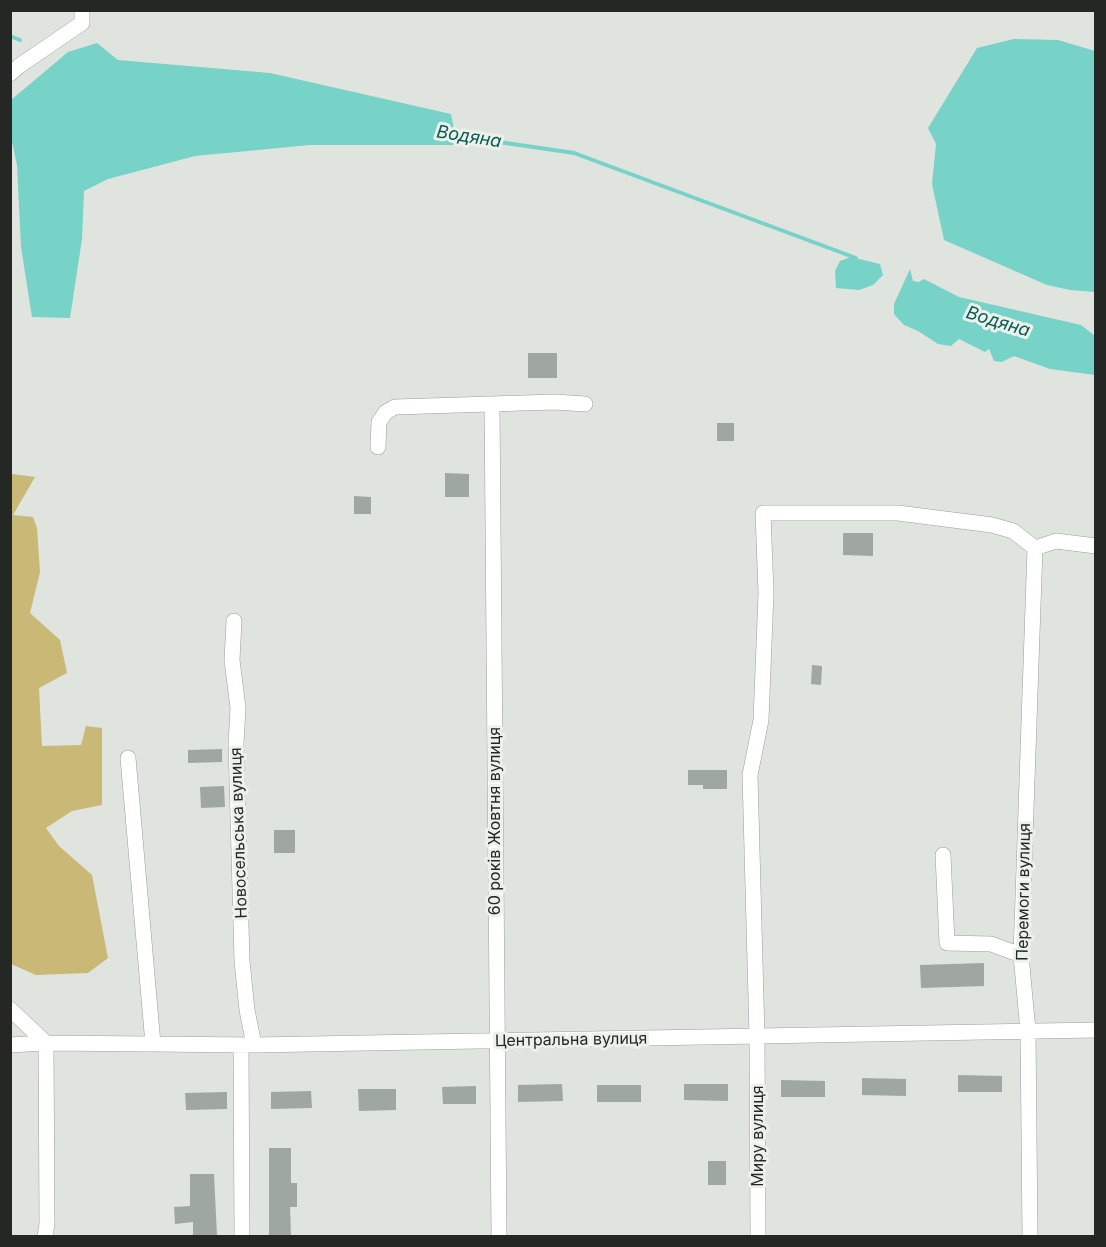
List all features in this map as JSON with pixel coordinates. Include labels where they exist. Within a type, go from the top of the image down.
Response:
[{"type":"street","points":[[10,74],[81,23],[82,10]]},
{"type":"street","points":[[378,447],[379,422],[386,412],[395,407],[555,402],[585,404]]},
{"type":"street","name":"60 років Жовтня вулиця","points":[[492,405],[499,1236]]},
{"type":"street","name":"Миру вулиця","points":[[758,1236],[757,1036],[750,775],[761,720],[766,593],[763,513],[898,513],[992,525],[1013,531],[1035,548]]},
{"type":"street","points":[[1035,548],[1056,541],[1095,546]]},
{"type":"street","name":"Перемоги вулиця","points":[[1030,1236],[1028,1031],[1022,955],[1035,548]]},
{"type":"street","name":"Новосельська вулиця","points":[[234,621],[232,660],[238,708],[236,744],[242,961],[248,1045],[242,1236]]},
{"type":"street","points":[[128,758],[153,1044]]},
{"type":"street","points":[[944,855],[947,943],[991,944],[1022,955]]},
{"type":"street","points":[[10,1009],[46,1043],[47,1224],[45,1236]]},
{"type":"street","name":"Центральна вулиця","points":[[10,1045],[46,1043],[248,1045],[1095,1030]]},
{"type":"shaded area","points":[[12,474],[35,477],[13,515],[33,517],[37,528],[40,572],[30,613],[60,640],[67,673],[39,688],[42,746],[81,745],[86,726],[102,728],[102,805],[72,811],[46,828],[59,846],[92,875],[108,958],[88,973],[36,975],[11,964]]},
{"type":"water","points":[[1014,39],[1058,40],[1095,51],[1095,292],[1047,285],[944,240],[932,184],[936,144],[928,128],[977,48]]},
{"type":"water","points":[[97,43],[118,60],[270,73],[451,114],[457,145],[310,145],[195,156],[108,179],[84,191],[82,239],[70,318],[32,317],[21,247],[17,165],[11,137],[11,100],[68,52]]},
{"type":"water","points":[[851,257],[880,264],[883,275],[873,285],[859,290],[836,288],[835,271],[840,261]]},
{"type":"water","points":[[910,269],[913,281],[919,282],[924,279],[959,297],[1081,325],[1095,336],[1095,375],[1050,369],[1014,356],[1002,362],[994,361],[989,349],[985,352],[959,339],[951,346],[938,344],[904,325],[894,314],[894,304]]},
{"type":"building","points":[[528,353],[557,353],[557,378],[528,378]]},
{"type":"building","points":[[717,423],[734,423],[734,441],[717,441]]},
{"type":"building","points":[[445,473],[469,474],[469,497],[445,497]]},
{"type":"building","points":[[354,496],[371,497],[371,514],[354,514]]},
{"type":"building","points":[[843,533],[873,533],[873,556],[843,555]]},
{"type":"building","points":[[812,665],[822,666],[821,685],[811,684]]},
{"type":"building","points":[[222,749],[222,762],[188,763],[188,750]]},
{"type":"building","points":[[688,770],[727,770],[727,789],[703,789],[703,785],[688,785]]},
{"type":"building","points":[[224,786],[225,807],[201,808],[200,787]]},
{"type":"building","points":[[274,830],[295,830],[295,853],[274,853]]},
{"type":"building","points":[[984,963],[984,986],[921,988],[920,965]]},
{"type":"building","points":[[958,1075],[1002,1076],[1002,1092],[958,1092]]},
{"type":"building","points":[[862,1078],[906,1079],[906,1096],[862,1095]]},
{"type":"building","points":[[781,1080],[825,1081],[825,1097],[781,1097]]},
{"type":"building","points":[[562,1084],[563,1101],[518,1102],[518,1085]]},
{"type":"building","points":[[684,1084],[728,1084],[728,1101],[684,1100]]},
{"type":"building","points":[[597,1085],[641,1085],[641,1102],[597,1102]]},
{"type":"building","points":[[476,1086],[476,1104],[443,1104],[442,1087]]},
{"type":"building","points":[[358,1089],[396,1089],[396,1110],[359,1111]]},
{"type":"building","points":[[311,1091],[312,1108],[271,1109],[271,1092]]},
{"type":"building","points":[[227,1092],[227,1109],[186,1110],[185,1093]]},
{"type":"building","points":[[269,1148],[291,1148],[291,1183],[297,1183],[297,1207],[290,1207],[291,1236],[269,1236]]},
{"type":"building","points":[[708,1161],[726,1161],[726,1185],[708,1185]]},
{"type":"building","points":[[190,1174],[214,1174],[217,1236],[193,1236],[193,1222],[175,1224],[174,1207],[190,1206]]},
{"type":"waterway","name":"Водяна","points":[[10,36],[20,40]]},
{"type":"waterway","name":"Водяна","points":[[451,135],[574,153],[856,258]]}]
